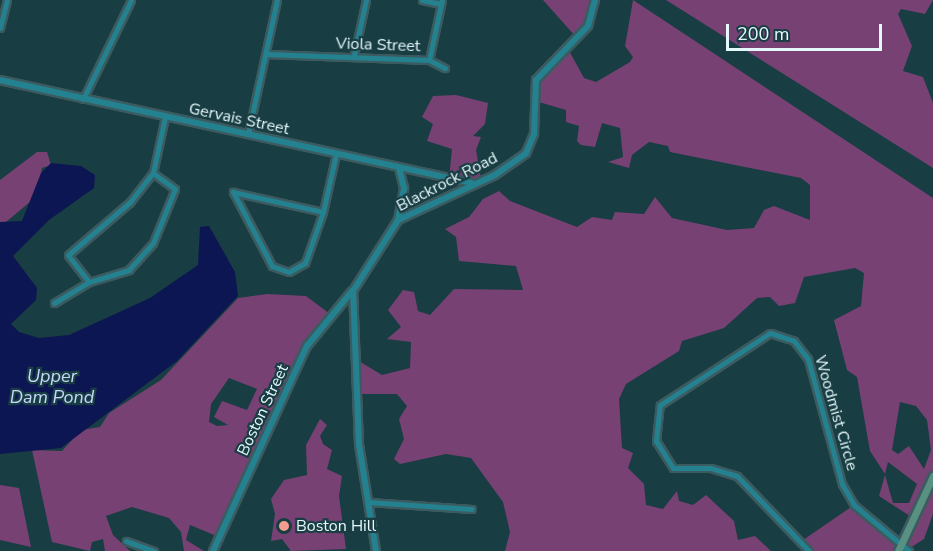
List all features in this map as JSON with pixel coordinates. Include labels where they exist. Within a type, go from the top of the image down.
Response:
[{"type":"main road","points":[[900,547],[933,476]]},
{"type":"street","points":[[0,28],[7,0]]},
{"type":"street","points":[[83,99],[130,0]]},
{"type":"street","points":[[248,134],[277,0]]},
{"type":"street","points":[[354,55],[366,0]]},
{"type":"street","points":[[422,0],[441,2]]},
{"type":"street","name":"Blackrock Road","points":[[353,291],[398,220],[473,183],[526,153],[534,134],[536,80],[588,26],[595,0]]},
{"type":"street","name":"Viola Street","points":[[266,54],[354,55],[429,60],[441,2]]},
{"type":"street","points":[[429,60],[445,68]]},
{"type":"street","name":"Gervais Street","points":[[0,80],[473,183]]},
{"type":"street","points":[[89,282],[68,255],[130,202],[153,173],[165,117]]},
{"type":"street","points":[[323,212],[232,196],[265,255],[280,271],[305,263],[323,212],[336,154]]},
{"type":"street","points":[[398,220],[404,188],[399,168]]},
{"type":"street","points":[[54,303],[89,282],[129,270],[153,243],[175,189],[153,173]]},
{"type":"street","points":[[353,291],[354,382],[376,551]]},
{"type":"street","name":"Boston Street","points":[[213,551],[307,346],[353,291]]},
{"type":"street","name":"Woodmist Circle","points":[[810,551],[737,476],[673,468],[656,441],[660,405],[770,333],[794,341],[808,359],[842,484],[854,505],[900,547]]},
{"type":"street","points":[[368,502],[472,509]]},
{"type":"street","points":[[126,541],[154,551]]},
{"type":"street","points":[[900,547],[909,551]]},
{"type":"shaded area","points":[[543,0],[595,0],[593,16],[576,37]]},
{"type":"shaded area","points":[[633,0],[933,198],[933,514],[924,539],[910,548],[906,542],[899,551],[810,551],[803,540],[854,505],[904,540],[913,518],[879,496],[885,475],[893,503],[909,503],[917,484],[888,462],[885,474],[870,451],[857,377],[847,370],[834,320],[861,306],[864,273],[855,268],[804,277],[795,303],[779,306],[770,297],[757,298],[724,328],[682,341],[679,351],[626,384],[619,399],[622,448],[633,453],[628,468],[644,484],[646,505],[663,509],[677,491],[679,501],[693,505],[706,495],[734,521],[738,540],[755,536],[771,551],[505,551],[510,532],[503,502],[471,458],[446,454],[400,464],[394,459],[404,439],[399,419],[407,406],[397,394],[355,394],[354,358],[382,375],[410,368],[411,342],[387,339],[401,327],[388,310],[403,290],[414,292],[418,311],[430,315],[454,289],[523,290],[516,266],[459,261],[456,237],[445,229],[469,217],[483,199],[499,191],[510,201],[577,227],[592,217],[612,220],[615,212],[644,214],[655,197],[672,218],[727,230],[754,228],[764,210],[774,206],[810,220],[810,185],[801,178],[670,152],[668,146],[649,142],[632,155],[629,168],[608,162],[623,157],[620,128],[602,123],[595,147],[581,145],[577,141],[579,126],[566,122],[566,110],[532,100],[536,80],[567,47],[584,78],[596,82],[630,62],[633,57],[625,46]],"holes":[[[900,402],[916,406],[927,420],[931,450],[924,469],[909,446],[898,454],[892,450]]]},
{"type":"shaded area","points":[[666,0],[933,0],[925,14],[901,9],[898,14],[912,46],[903,71],[923,77],[933,103],[933,168]]},
{"type":"shaded area","points":[[456,95],[488,103],[485,124],[473,136],[481,137],[476,150],[481,179],[470,183],[449,178],[452,149],[427,141],[433,124],[422,117],[433,96]]},
{"type":"shaded area","points":[[37,152],[47,152],[51,165],[42,168],[37,196],[0,227],[0,180]]},
{"type":"shaded area","points":[[267,294],[306,296],[330,314],[307,346],[219,537],[190,525],[186,540],[204,551],[184,551],[181,532],[169,518],[132,507],[106,516],[113,535],[130,551],[105,551],[103,539],[92,542],[90,551],[52,542],[32,450],[62,451],[81,430],[100,427],[109,413],[161,380],[238,298]],"holes":[[[229,378],[257,389],[247,410],[222,401],[214,417],[228,425],[217,426],[209,422],[211,404]]]},
{"type":"shaded area","points":[[320,419],[327,425],[320,436],[323,444],[332,450],[327,469],[342,476],[339,496],[346,549],[291,551],[282,539],[271,541],[275,514],[271,499],[284,480],[307,475],[306,445]]},
{"type":"shaded area","points":[[0,485],[19,488],[31,547],[0,540]]},
{"type":"water","name":"Upper Dam Pond","points":[[51,163],[81,166],[95,175],[94,188],[49,220],[13,256],[37,288],[36,300],[11,324],[19,332],[39,338],[69,335],[150,298],[198,265],[200,227],[209,226],[235,272],[238,296],[177,361],[61,448],[0,454],[0,222],[22,221],[41,173]]},
{"type":"place","name":"Boston Hill","points":[[284,526]]}]
